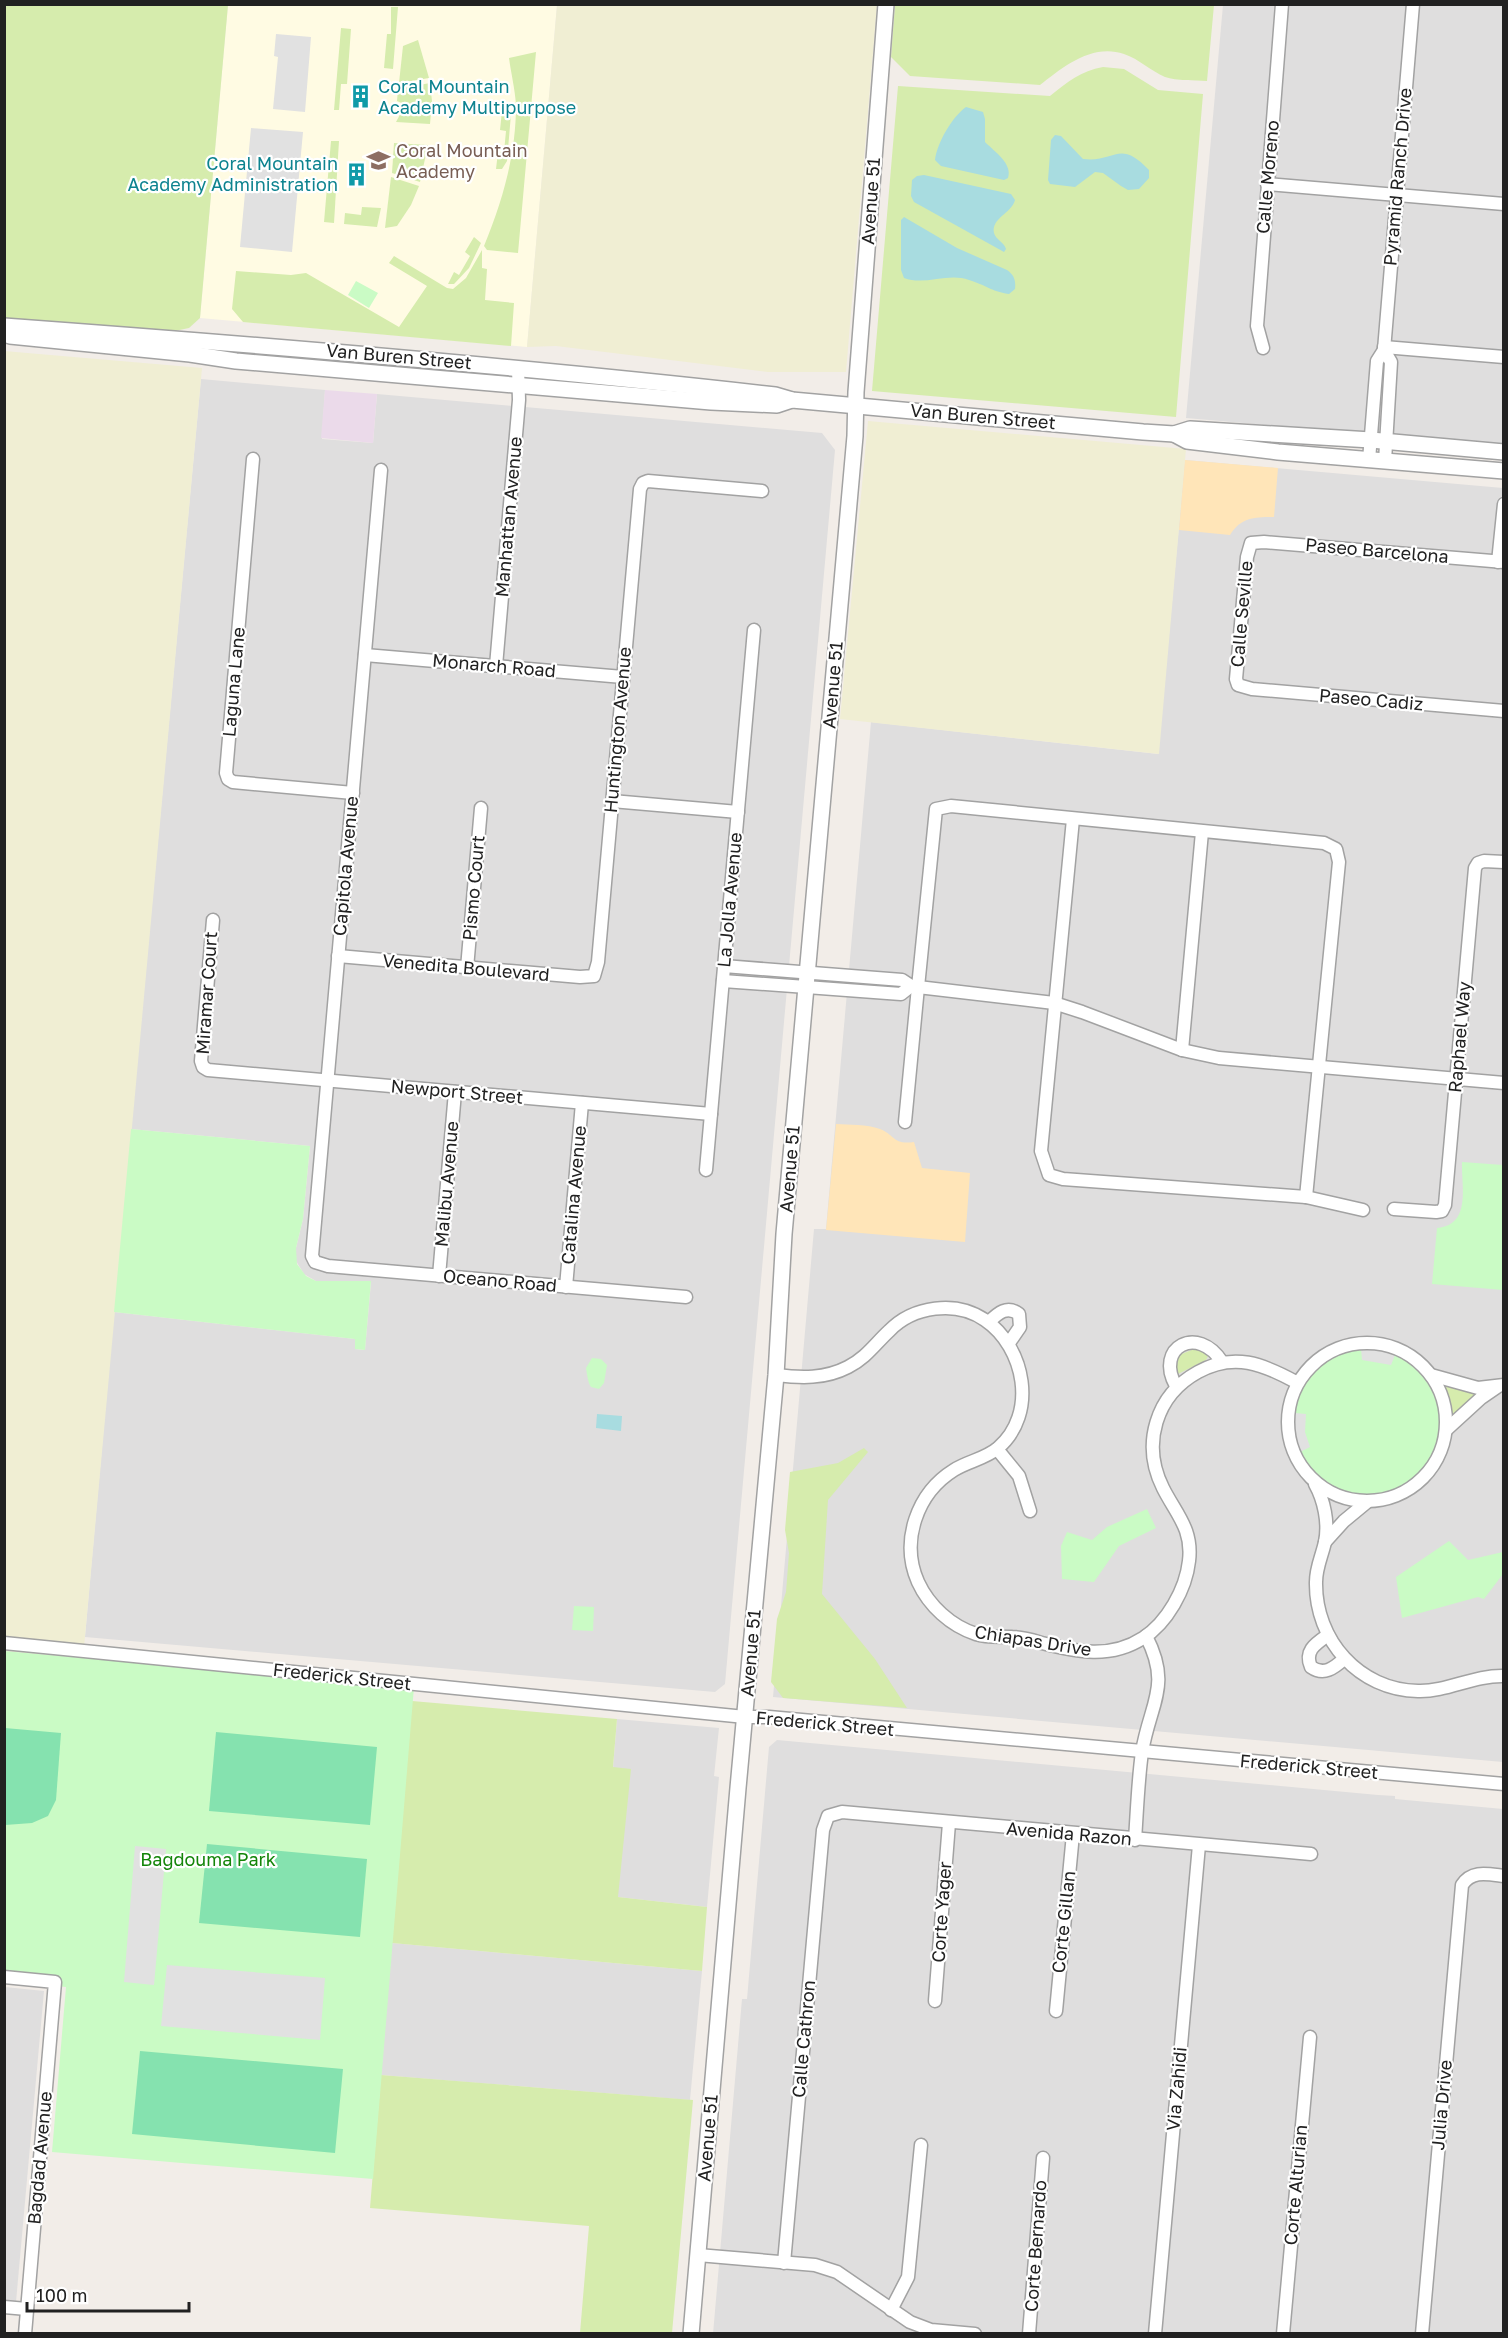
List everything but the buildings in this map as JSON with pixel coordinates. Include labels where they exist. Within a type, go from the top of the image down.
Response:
[{"type":"street","name":"Avenue 51","points":[[691,2334],[776,1375],[784,1234],[855,436],[886,4]]},
{"type":"street","name":"Calle Moreno","points":[[1263,348],[1257,326],[1282,4]]},
{"type":"street","name":"Pyramid Ranch Drive","points":[[1377,460],[1392,362],[1384,349],[1413,4]]},
{"type":"street","points":[[1267,184],[1503,204]]},
{"type":"street","name":"Van Buren Street","points":[[4,326],[518,368],[775,395],[792,400],[1174,434],[1190,429],[1379,441],[1503,452]]},
{"type":"street","points":[[209,333],[278,339],[292,348]]},
{"type":"street","name":"Van Buren Street","points":[[4,336],[190,354],[236,361],[745,404],[777,405],[792,400]]},
{"type":"street","points":[[1384,349],[1503,357]]},
{"type":"street","name":"Manhattan Avenue","points":[[496,666],[519,401],[518,368]]},
{"type":"street","name":"Van Buren Street","points":[[1174,434],[1187,441],[1503,471]]},
{"type":"street","name":"Laguna Lane","points":[[253,459],[226,773],[228,779],[233,782],[352,793]]},
{"type":"street","name":"Capitola Avenue","points":[[315,1262],[313,1248],[381,470]]},
{"type":"street","name":"Huntington Avenue","points":[[594,976],[598,962],[639,497],[643,483],[657,482],[762,491]]},
{"type":"street","points":[[1501,562],[1503,504]]},
{"type":"street","name":"Paseo Barcelona","points":[[1251,543],[1264,542],[1501,562]]},
{"type":"street","name":"Calle Seville","points":[[1239,685],[1237,671],[1247,557],[1251,543]]},
{"type":"street","name":"La Jolla Avenue","points":[[706,1170],[754,630]]},
{"type":"street","name":"Monarch Road","points":[[365,655],[623,677]]},
{"type":"street","name":"Paseo Cadiz","points":[[1239,685],[1251,689],[1503,711]]},
{"type":"street","points":[[612,801],[738,812]]},
{"type":"street","points":[[905,1122],[914,987],[936,809],[951,806],[1324,843],[1336,849],[1339,862],[1306,1197]]},
{"type":"street","name":"Pismo Court","points":[[467,968],[481,808]]},
{"type":"street","points":[[1073,819],[1041,1151],[1049,1175],[1063,1179],[1306,1197],[1363,1210]]},
{"type":"street","points":[[1182,1050],[1202,832]]},
{"type":"street","name":"Raphael Way","points":[[1394,1209],[1428,1212],[1442,1210],[1446,1197],[1474,876],[1478,862],[1503,862]]},
{"type":"street","name":"Miramar Court","points":[[203,1067],[201,1053],[213,920]]},
{"type":"street","name":"Venedita Boulevard","points":[[338,956],[580,978],[594,976]]},
{"type":"street","points":[[724,966],[807,981]]},
{"type":"street","points":[[723,981],[902,980],[914,987],[1054,1004],[1082,1012],[1182,1050],[1219,1058],[1503,1083]]},
{"type":"street","name":"Newport Street","points":[[203,1067],[216,1071],[711,1114]]},
{"type":"street","name":"Malibu Avenue","points":[[439,1276],[455,1092]]},
{"type":"street","name":"Catalina Avenue","points":[[566,1287],[582,1103]]},
{"type":"street","name":"Oceano Road","points":[[315,1262],[328,1266],[686,1297]]},
{"type":"street","name":"Chiapas Drive","points":[[776,1375],[816,1377],[844,1369],[868,1354],[898,1323],[930,1309],[958,1309],[980,1316],[989,1322],[1009,1343],[1015,1353],[1021,1377],[1021,1405],[1014,1426],[997,1449],[954,1470],[941,1480],[930,1491],[915,1517],[911,1538],[912,1560],[919,1585],[933,1605],[954,1624],[977,1634],[1023,1638],[1070,1650],[1100,1652],[1114,1650],[1146,1636],[1168,1612],[1181,1588],[1189,1560],[1186,1529],[1162,1486],[1154,1455],[1155,1429],[1159,1414],[1176,1386],[1198,1371],[1222,1362],[1262,1365],[1296,1382]]},
{"type":"street","points":[[989,1322],[1004,1310],[1013,1310],[1019,1314],[1020,1327],[1009,1343]]},
{"type":"street","points":[[1176,1386],[1170,1374],[1169,1365],[1172,1356],[1182,1346],[1195,1342],[1205,1344],[1215,1351],[1222,1362]]},
{"type":"street","points":[[1431,1375],[1443,1402],[1446,1430],[1437,1459],[1417,1484],[1394,1497],[1367,1502],[1323,1490],[1304,1473],[1292,1447],[1288,1414],[1296,1382],[1315,1362],[1332,1353],[1361,1343],[1389,1346],[1403,1352],[1431,1375],[1470,1386],[1500,1386]]},
{"type":"street","points":[[1446,1430],[1481,1398],[1500,1386]]},
{"type":"street","points":[[997,1449],[1019,1476],[1030,1511]]},
{"type":"street","points":[[1315,1484],[1323,1500],[1325,1515],[1325,1542],[1317,1569],[1318,1609],[1328,1635],[1344,1659],[1371,1679],[1408,1690],[1428,1691],[1477,1678],[1503,1677]]},
{"type":"street","points":[[1325,1542],[1344,1521],[1367,1502]]},
{"type":"street","points":[[1328,1635],[1308,1653],[1311,1667],[1319,1672],[1327,1671],[1344,1659]]},
{"type":"street","points":[[1135,1839],[1142,1752],[1159,1691],[1158,1663],[1146,1636]]},
{"type":"street","name":"Frederick Street","points":[[4,1643],[745,1717],[769,1717],[1503,1784]]},
{"type":"street","name":"Avenida Razon","points":[[828,1816],[842,1812],[1311,1854]]},
{"type":"street","name":"Calle Cathron","points":[[784,2263],[823,1830],[828,1816]]},
{"type":"street","name":"Corte Yager","points":[[935,2001],[949,1823]]},
{"type":"street","name":"Corte Gillan","points":[[1056,2011],[1073,1834]]},
{"type":"street","name":"Via Zahidi","points":[[1155,2334],[1199,1845]]},
{"type":"street","name":"Julia Drive","points":[[1422,2334],[1460,1896],[1466,1878],[1481,1874],[1503,1876]]},
{"type":"street","name":"Bagdad Avenue","points":[[4,1977],[56,1982],[25,2334]]},
{"type":"street","name":"Corte Alturian","points":[[1283,2334],[1310,2037]]},
{"type":"street","points":[[891,2310],[908,2277],[921,2145]]},
{"type":"street","name":"Corte Bernardo","points":[[1029,2334],[1043,2158]]},
{"type":"street","points":[[698,2255],[815,2265],[837,2272],[910,2322],[931,2330],[975,2334]]},
{"type":"street","points":[[4,2307],[27,2308]]},
{"type":"shaded area","name":"Coral Mountain Academy","points":[[228,5],[557,5],[527,347],[200,318]]},
{"type":"shaded area","points":[[557,5],[877,5],[846,372],[768,372],[556,346],[527,347]]},
{"type":"shaded area","points":[[1223,5],[1503,5],[1503,446],[1186,418]]},
{"type":"shaded area","points":[[276,34],[311,37],[305,112],[273,109],[278,57],[274,56]]},
{"type":"shaded area","points":[[251,128],[303,132],[292,252],[240,247]]},
{"type":"shaded area","points":[[4,351],[202,368],[83,1658],[5,1651]]},
{"type":"shaded area","points":[[201,379],[325,390],[322,439],[373,443],[377,394],[822,433],[835,450],[725,1684],[715,1692],[85,1637],[114,1312],[355,1339],[355,1349],[365,1350],[371,1282],[316,1281],[304,1274],[296,1261],[296,1248],[303,1219],[310,1146],[131,1129]]},
{"type":"shaded area","points":[[325,390],[377,394],[373,443],[321,438]]},
{"type":"shaded area","points":[[868,421],[1186,449],[1159,754],[840,719]]},
{"type":"shaded area","points":[[1185,460],[1503,488],[1503,1762],[773,1697],[814,1229],[826,1229],[871,722],[1158,754]]},
{"type":"shaded area","points":[[1361,1349],[1380,1350],[1395,1355],[1391,1365],[1362,1360]]},
{"type":"shaded area","points":[[1295,1413],[1306,1414],[1305,1432],[1310,1447],[1300,1452],[1295,1432]]},
{"type":"shaded area","points":[[617,1719],[719,1728],[714,1776],[719,1777],[707,1907],[618,1897],[613,1768]]},
{"type":"shaded area","points":[[777,1740],[1395,1796],[1395,1799],[1503,1809],[1503,2333],[713,2334],[742,1999],[747,1999],[769,1747]]},
{"type":"shaded area","points":[[135,1846],[166,1849],[154,1985],[124,1982]]},
{"type":"shaded area","points":[[392,1943],[702,1971],[690,2100],[381,2075]]},
{"type":"shaded area","points":[[167,1965],[325,1978],[320,2040],[161,2026]]},
{"type":"shaded area","points":[[5,1987],[44,1991],[16,2302],[4,2301]]},
{"type":"green space","points":[[4,5],[228,5],[200,318],[189,328],[165,333],[5,321]]},
{"type":"green space","points":[[895,5],[1214,5],[1207,81],[1165,77],[1129,56],[1112,51],[1089,54],[1068,64],[1040,85],[910,76],[891,57]]},
{"type":"green space","points":[[391,7],[398,7],[393,69],[384,68],[387,34],[391,34]]},
{"type":"green space","points":[[341,28],[351,29],[347,84],[341,84],[339,110],[334,110]]},
{"type":"green space","points":[[418,40],[429,78],[399,83],[403,46]]},
{"type":"green space","points":[[536,52],[518,253],[487,250],[484,246],[502,194],[514,141],[516,105],[509,58]]},
{"type":"green space","points":[[1103,67],[1124,69],[1158,90],[1203,94],[1176,417],[872,391],[898,86],[1050,96],[1075,78]]},
{"type":"green space","points":[[430,83],[432,101],[430,124],[396,122],[403,109],[406,109],[404,104],[397,101],[398,89]]},
{"type":"green space","points":[[502,111],[509,111],[511,114],[507,161],[502,169],[496,169],[498,152],[504,152],[506,131],[500,130]]},
{"type":"green space","points":[[331,141],[339,141],[334,223],[324,222]]},
{"type":"green space","points":[[394,143],[428,145],[420,182],[392,173]]},
{"type":"green space","points":[[391,177],[419,186],[411,205],[397,226],[385,228]]},
{"type":"green space","points":[[362,207],[381,208],[377,227],[344,224],[345,213],[361,215]]},
{"type":"green space","points":[[474,237],[481,243],[469,268],[454,284],[448,284],[454,272],[459,275],[470,256],[465,252]]},
{"type":"green space","points":[[482,250],[482,268],[487,269],[485,300],[514,303],[511,346],[243,322],[232,309],[236,271],[291,275],[306,273],[399,327],[427,286],[389,263],[394,256],[447,288],[453,289],[466,278]]},
{"type":"green space","points":[[356,281],[378,293],[369,308],[348,295]]},
{"type":"green space","points":[[131,1129],[310,1146],[303,1219],[296,1248],[297,1264],[306,1276],[316,1281],[371,1281],[365,1350],[355,1349],[355,1339],[114,1312]]},
{"type":"green space","points":[[1462,1162],[1503,1165],[1503,1290],[1432,1284],[1437,1228],[1456,1220],[1460,1212],[1463,1192]]},
{"type":"green space","points":[[1200,1349],[1208,1356],[1206,1360],[1178,1374],[1175,1365],[1179,1355]]},
{"type":"green space","points":[[1367,1349],[1395,1354],[1419,1370],[1435,1394],[1440,1422],[1435,1450],[1419,1474],[1395,1490],[1367,1495],[1339,1490],[1315,1474],[1299,1450],[1294,1422],[1299,1394],[1315,1370],[1339,1354]]},
{"type":"green space","points":[[592,1358],[601,1359],[607,1365],[604,1383],[599,1389],[591,1387],[589,1383],[586,1368]]},
{"type":"green space","points":[[1443,1385],[1475,1391],[1477,1394],[1450,1417],[1446,1398],[1441,1388]]},
{"type":"green space","points":[[864,1448],[868,1452],[828,1500],[822,1594],[875,1659],[907,1708],[783,1698],[771,1682],[777,1619],[786,1592],[789,1553],[785,1530],[790,1472],[838,1463]]},
{"type":"green space","points":[[1147,1509],[1156,1528],[1119,1546],[1094,1582],[1062,1579],[1061,1546],[1067,1532],[1092,1540],[1107,1527]]},
{"type":"green space","points":[[1449,1541],[1468,1560],[1503,1552],[1503,1574],[1484,1599],[1478,1597],[1402,1618],[1396,1577]]},
{"type":"green space","points":[[574,1606],[594,1607],[593,1631],[572,1630]]},
{"type":"green space","name":"Bagdouma Park","points":[[4,1651],[414,1687],[373,2179],[52,2152],[66,1987],[5,1981]]},
{"type":"green space","points":[[412,1701],[617,1719],[613,1767],[631,1769],[618,1897],[707,1907],[702,1971],[392,1943]]},
{"type":"green space","points":[[5,1728],[61,1733],[56,1800],[48,1816],[32,1823],[5,1825]]},
{"type":"green space","points":[[216,1732],[377,1747],[370,1825],[209,1811]]},
{"type":"green space","points":[[207,1844],[367,1859],[360,1937],[199,1923]]},
{"type":"green space","points":[[140,2051],[343,2069],[335,2153],[132,2134]]},
{"type":"green space","points":[[381,2075],[693,2100],[672,2333],[580,2333],[589,2226],[370,2208]]},
{"type":"sand","points":[[1185,460],[1278,468],[1274,517],[1244,521],[1230,535],[1179,530]]},
{"type":"sand","points":[[836,1124],[875,1127],[898,1141],[914,1142],[922,1168],[970,1173],[965,1242],[826,1230]]},
{"type":"water","points":[[966,107],[983,112],[985,142],[1006,163],[1008,178],[1004,180],[941,166],[935,160],[946,131]]},
{"type":"water","points":[[1055,135],[1061,136],[1083,159],[1103,158],[1117,154],[1131,155],[1149,170],[1149,178],[1139,189],[1128,190],[1103,173],[1095,172],[1075,187],[1050,184],[1048,180],[1051,140]]},
{"type":"water","points":[[924,175],[1011,194],[1015,200],[1013,205],[999,219],[994,228],[995,235],[1006,249],[1004,252],[914,202],[911,196],[912,180]]},
{"type":"water","points":[[904,217],[957,248],[1007,270],[1014,278],[1015,289],[1009,294],[1003,293],[975,282],[953,277],[920,281],[904,278],[901,270],[901,220]]},
{"type":"water","points":[[597,1414],[622,1416],[621,1431],[596,1428]]},
{"type":"place","name":"Coral Mountain Academy Multipurpose","points":[[360,97]]},
{"type":"place","name":"Coral Mountain Academy","points":[[378,161]]},
{"type":"place","name":"Coral Mountain Academy Administration","points":[[356,174]]}]
